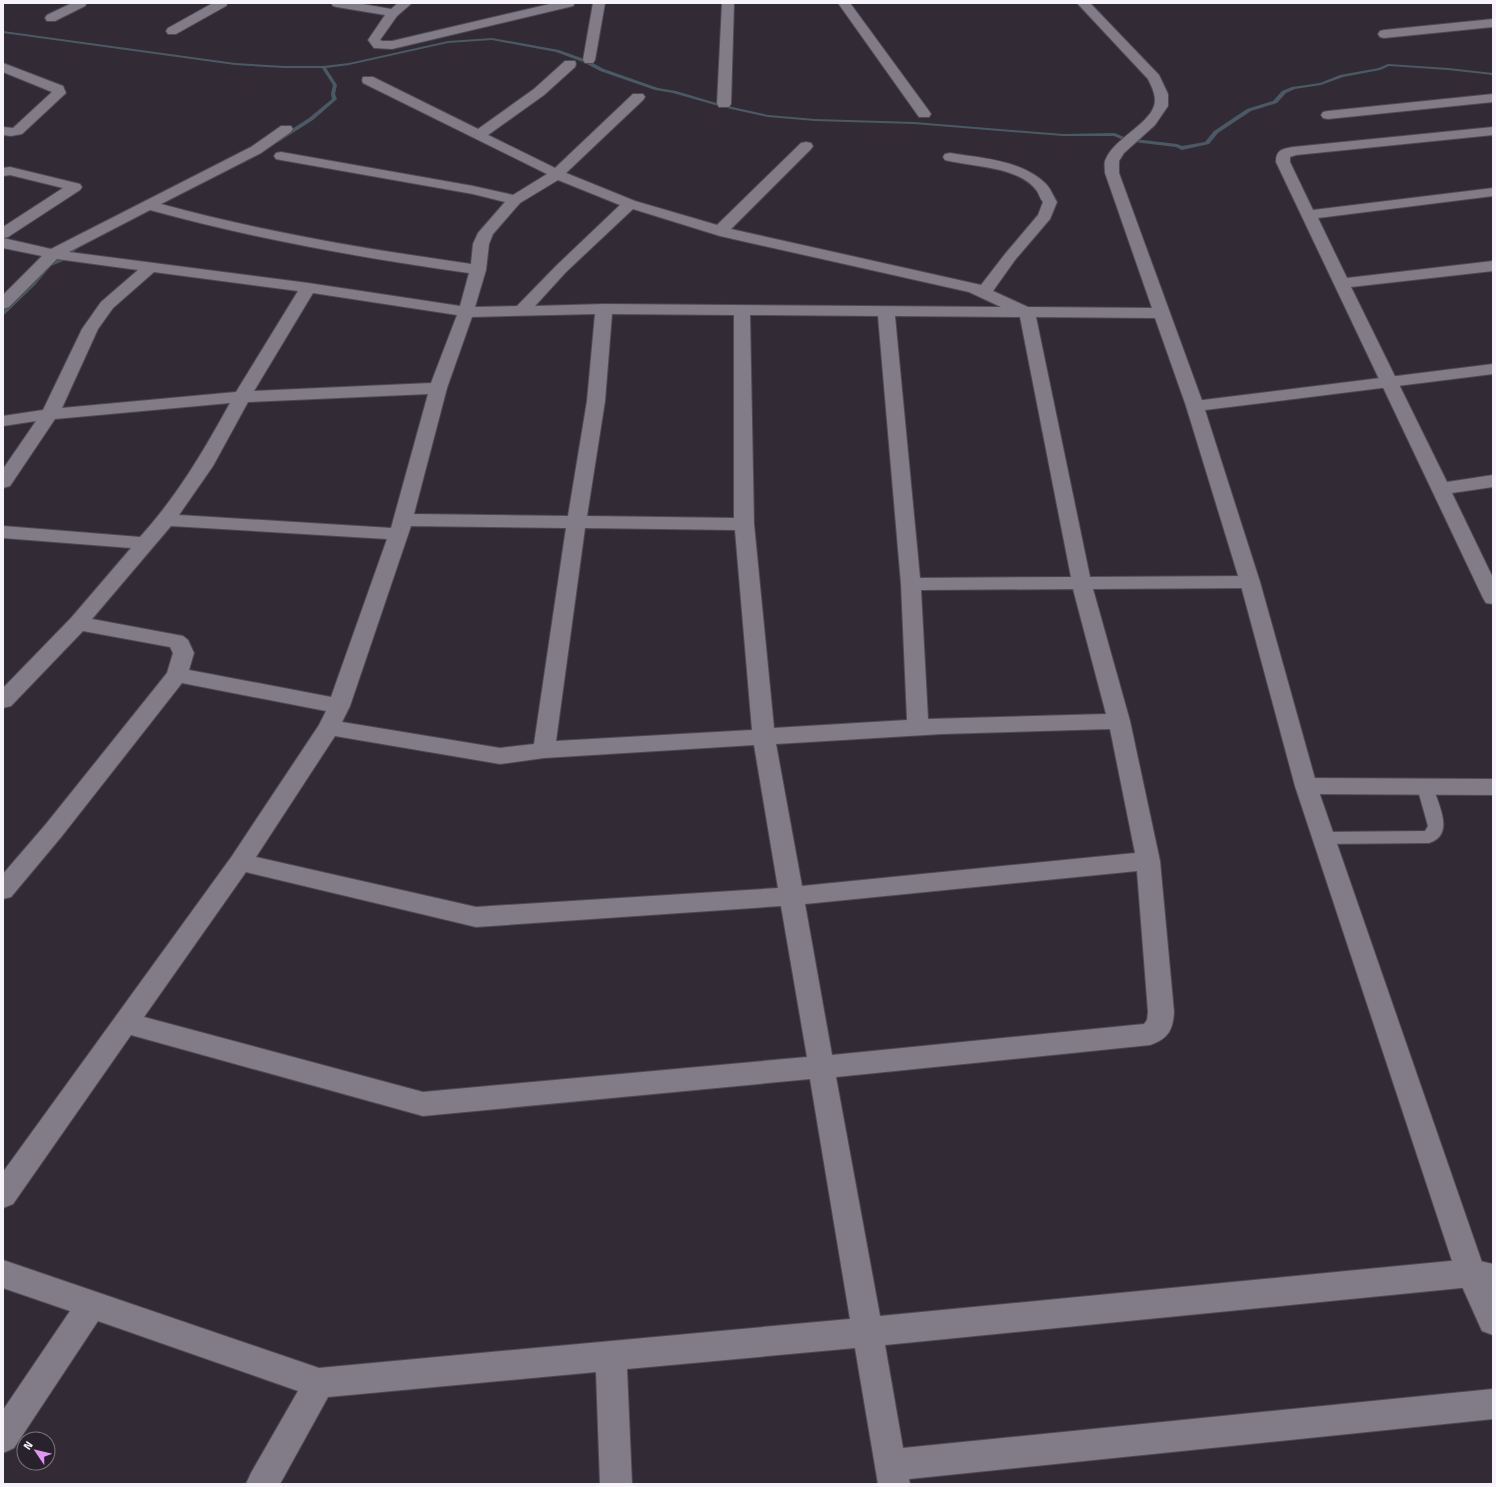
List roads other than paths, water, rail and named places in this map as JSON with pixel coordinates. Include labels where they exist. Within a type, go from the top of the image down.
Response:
[{"type":"street","points":[[51,18],[81,3]]},
{"type":"street","points":[[172,31],[222,3]]},
{"type":"street","points":[[337,3],[393,13]]},
{"type":"street","points":[[406,3],[393,13],[374,40],[378,45],[392,45],[569,3]]},
{"type":"street","points":[[588,60],[599,3]]},
{"type":"street","points":[[724,104],[728,3]]},
{"type":"street","points":[[844,3],[924,114]]},
{"type":"street","points":[[1083,3],[1154,78],[1162,94],[1161,106],[1150,122],[1118,151],[1112,161],[1112,173],[1195,406],[1250,582],[1306,786],[1482,1275],[1493,1320]]},
{"type":"street","points":[[1384,34],[1493,23]]},
{"type":"street","points":[[479,135],[539,92],[570,64]]},
{"type":"street","points":[[3,67],[58,89],[59,93],[16,131],[3,131]]},
{"type":"street","points":[[368,80],[557,174],[630,204],[720,231],[974,288],[1027,313]]},
{"type":"street","points":[[3,1195],[240,862],[329,727],[340,706],[401,527],[438,388],[466,312],[478,270],[481,244],[486,233],[515,200],[557,174],[638,97]]},
{"type":"street","points":[[1328,115],[1493,98]]},
{"type":"street","points":[[3,304],[53,254],[256,150],[286,130]]},
{"type":"street","points":[[1492,595],[1308,215],[1283,162],[1283,155],[1293,151],[1493,131]]},
{"type":"street","points":[[720,231],[806,146]]},
{"type":"street","points":[[281,156],[473,190],[515,200]]},
{"type":"street","points":[[950,157],[1000,166],[1015,171],[1030,178],[1042,188],[1050,202],[1045,216],[1010,257],[984,293]]},
{"type":"street","points":[[3,172],[10,171],[75,187],[75,189],[3,234]]},
{"type":"street","points":[[1308,215],[1493,192]]},
{"type":"street","points":[[521,311],[561,268],[630,204]]},
{"type":"street","points":[[148,205],[199,220],[334,247],[478,270]]},
{"type":"street","points":[[3,243],[53,254],[308,288],[466,312],[604,310],[1161,313]]},
{"type":"street","points":[[1341,283],[1493,266]]},
{"type":"street","points":[[3,482],[50,414],[90,328],[107,305],[151,267]]},
{"type":"street","points":[[3,701],[78,622],[166,520],[204,466],[242,397],[308,288]]},
{"type":"street","points":[[544,750],[576,523],[596,400],[604,310]]},
{"type":"street","points":[[742,311],[744,524],[764,738],[893,1475],[1493,1404]]},
{"type":"street","points":[[886,311],[912,584],[918,728]]},
{"type":"street","points":[[126,1022],[423,1104],[822,1067],[1150,1034],[1160,1025],[1161,1012],[1148,861],[1119,721],[1082,584],[1027,313]]},
{"type":"street","points":[[1195,406],[1493,369]]},
{"type":"street","points":[[3,421],[50,414],[242,397],[438,388]]},
{"type":"street","points":[[1440,488],[1493,481]]},
{"type":"street","points":[[166,520],[401,527],[576,523],[744,524]]},
{"type":"street","points":[[3,532],[145,543]]},
{"type":"street","points":[[912,584],[1250,582]]},
{"type":"street","points":[[3,890],[54,830],[177,675],[185,654],[182,646],[176,642],[78,622]]},
{"type":"street","points":[[177,675],[340,706]]},
{"type":"street","points":[[329,727],[500,756],[544,750],[918,728],[1119,721]]},
{"type":"street","points":[[1306,786],[1493,787]]},
{"type":"street","points":[[240,862],[476,917],[792,896],[1148,861]]},
{"type":"street","points":[[3,1274],[319,1383],[1482,1275]]},
{"type":"street","points":[[3,1437],[92,1304]]},
{"type":"street","points":[[611,1355],[616,1484]]},
{"type":"street","points":[[262,1484],[319,1383]]},
{"type":"lane","points":[[1324,838],[1429,837],[1435,832],[1436,826],[1425,787]]},
{"type":"waterway","points":[[3,32],[235,64],[284,67],[323,67]]},
{"type":"waterway","points":[[323,67],[349,64],[448,42],[492,39],[557,51],[585,61],[602,70],[657,89],[768,116],[815,120],[914,123],[1063,135],[1115,134],[1125,139],[1182,148],[1207,143],[1216,132],[1249,110],[1275,102],[1284,92],[1294,88],[1321,84],[1342,76],[1380,69],[1388,65],[1493,74]]},
{"type":"waterway","points":[[277,141],[311,119],[335,99],[333,94],[335,85],[323,67]]},
{"type":"waterway","points":[[3,313],[33,284],[49,265],[61,260],[81,243]]}]
